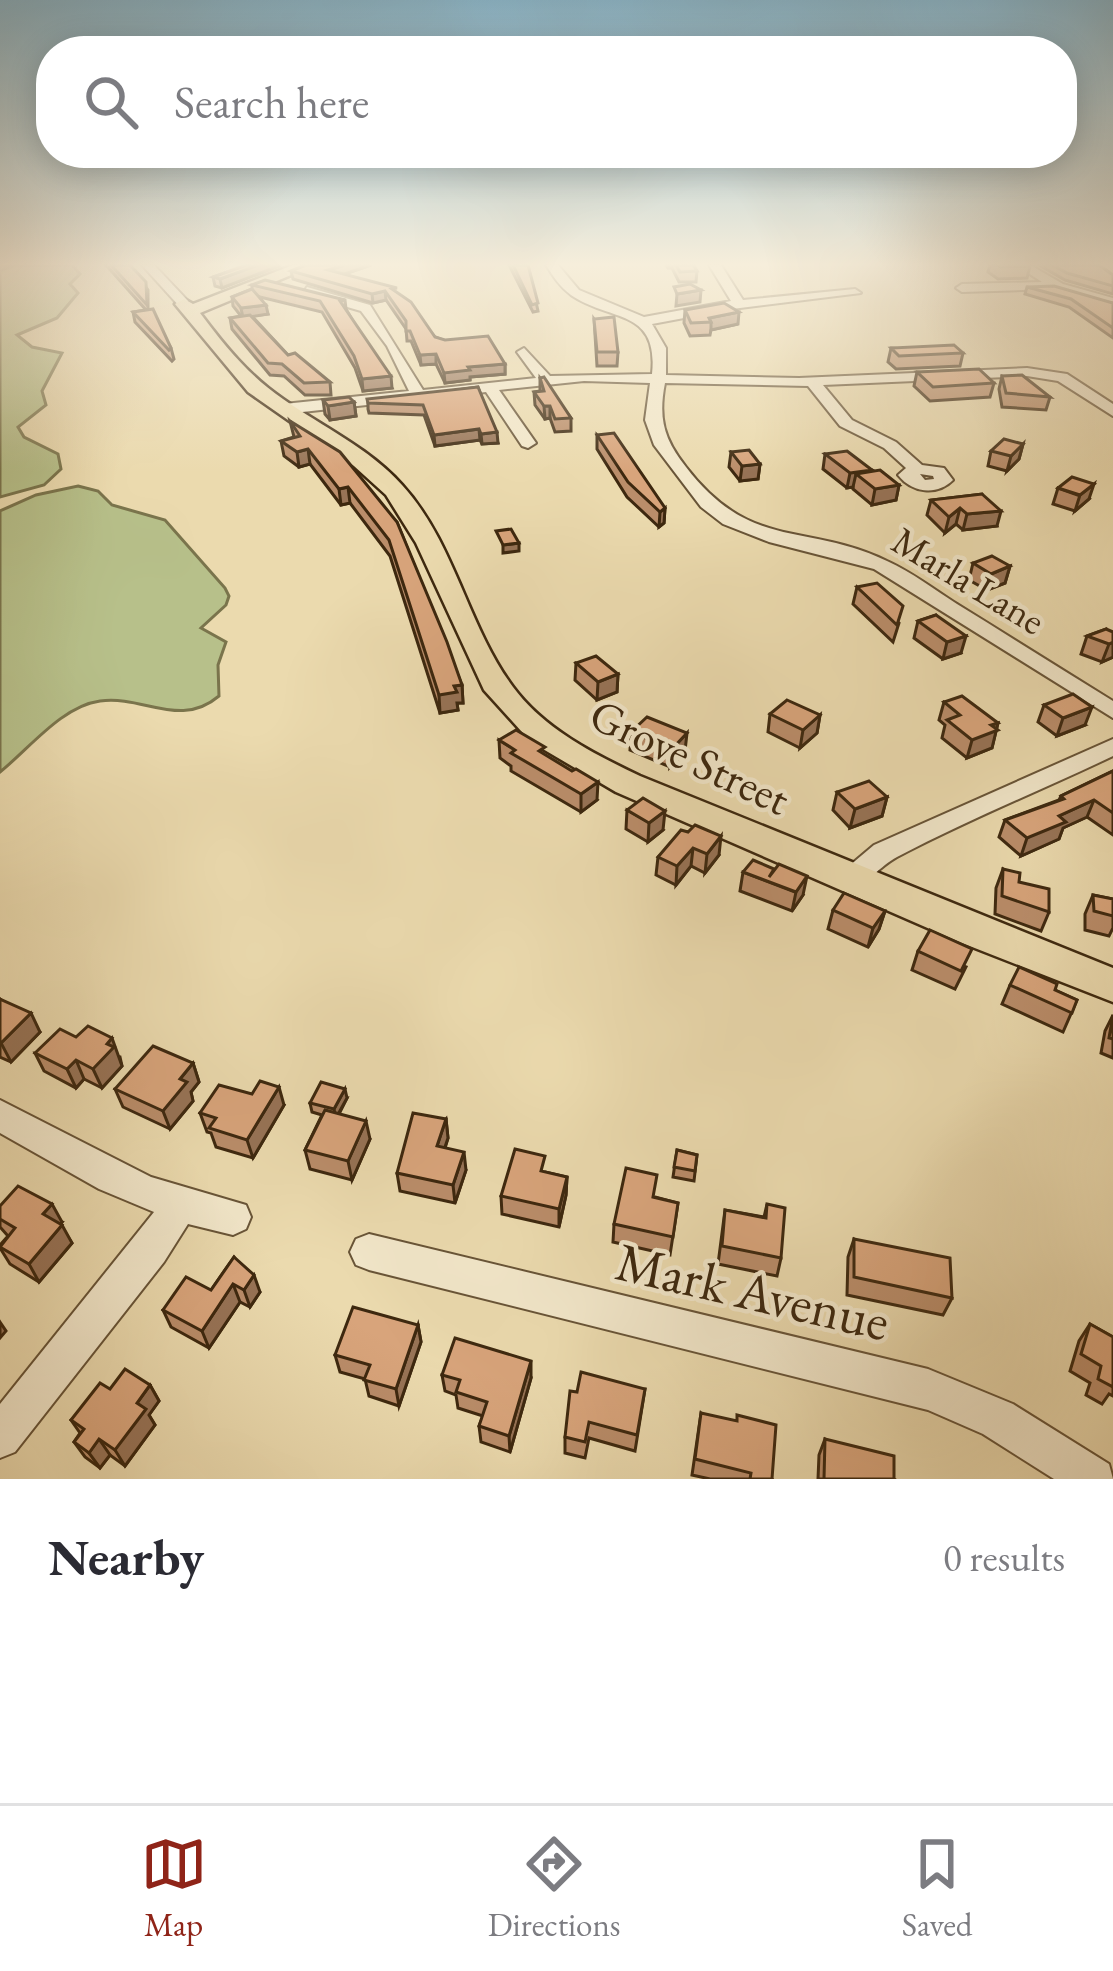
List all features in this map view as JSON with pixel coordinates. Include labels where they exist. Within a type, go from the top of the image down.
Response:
[{"type":"main road","name":"Grove Street","points":[[208,334],[239,373],[345,448],[400,496],[439,561],[499,687],[540,733],[620,778],[888,895],[1113,985]]},
{"type":"street","points":[[385,334],[417,393]]},
{"type":"street","name":"Marla Lane","points":[[651,334],[663,364],[653,409],[656,436],[701,499],[724,521],[766,537],[855,555],[893,571],[1113,711]]},
{"type":"street","points":[[524,352],[545,380]]},
{"type":"street","points":[[284,409],[545,380],[812,382],[1041,372],[1063,377],[1113,411]]},
{"type":"street","points":[[812,382],[846,423],[888,443],[917,469]]},
{"type":"street","points":[[489,386],[527,443]]},
{"type":"street","points":[[850,878],[884,852],[1113,748]]},
{"type":"street","points":[[888,895],[895,867],[910,844]]},
{"type":"street","points":[[0,1115],[115,1179],[178,1207],[232,1217]]},
{"type":"street","points":[[0,1437],[152,1249],[178,1207]]},
{"type":"street","name":"Mark Avenue","points":[[369,1252],[928,1390],[998,1419],[1094,1479]]},
{"type":"green space","points":[[0,334],[19,334],[32,347],[62,353],[42,391],[46,405],[18,427],[24,437],[58,454],[61,469],[44,485],[0,497]]},
{"type":"green space","points":[[78,486],[98,491],[112,505],[165,520],[225,588],[226,605],[201,628],[226,642],[218,665],[219,696],[190,710],[176,711],[116,700],[86,705],[59,720],[0,772],[0,511],[36,495]]},
{"type":"building","points":[[154,334],[165,334],[169,350]]},
{"type":"building","points":[[244,334],[268,334],[288,355],[295,353],[330,382],[304,383],[282,364],[268,363]]},
{"type":"building","points":[[340,334],[362,334],[391,376],[362,379]]},
{"type":"building","points":[[411,334],[433,334],[445,340],[488,336],[505,364],[444,373],[436,354],[420,355]]},
{"type":"building","points":[[595,334],[616,334],[618,352],[597,352]]},
{"type":"building","points":[[954,345],[963,353],[899,356],[891,348]]},
{"type":"building","points":[[979,369],[994,383],[933,387],[917,372]]},
{"type":"building","points":[[1022,375],[1050,397],[1006,393],[1002,376]]},
{"type":"building","points":[[544,377],[571,418],[555,419],[550,406],[544,406],[534,392],[544,391],[540,378]]},
{"type":"building","points":[[478,387],[497,432],[481,434],[479,429],[434,435],[423,405],[368,403],[367,399]]},
{"type":"building","points":[[349,397],[354,402],[328,406],[323,400]]},
{"type":"building","points":[[290,421],[340,452],[397,522],[447,642],[462,685],[454,686],[457,692],[439,695],[389,540],[348,487],[339,489],[308,449],[297,452],[281,441],[300,436]]},
{"type":"building","points":[[614,433],[665,508],[660,512],[628,482],[597,435]]},
{"type":"building","points":[[1004,439],[1023,444],[1011,456],[991,451]]},
{"type":"building","points":[[749,450],[760,464],[742,466],[731,452]]},
{"type":"building","points":[[847,451],[872,470],[850,473],[825,454]]},
{"type":"building","points":[[880,470],[899,485],[875,489],[856,474]]},
{"type":"building","points":[[1072,477],[1094,484],[1080,495],[1058,488]]},
{"type":"building","points":[[982,494],[1001,511],[967,514],[960,508],[949,517],[931,500]]},
{"type":"building","points":[[511,529],[519,543],[503,545],[496,531]]},
{"type":"building","points":[[992,556],[1010,566],[991,574],[973,563]]},
{"type":"building","points":[[877,583],[903,606],[897,625],[857,587]]},
{"type":"building","points":[[936,615],[966,636],[947,642],[918,621]]},
{"type":"building","points":[[1106,629],[1113,632],[1109,644],[1087,636]]},
{"type":"building","points":[[596,656],[618,674],[598,682],[576,663]]},
{"type":"building","points":[[1073,694],[1092,707],[1063,718],[1044,705]]},
{"type":"building","points":[[962,696],[998,723],[991,725],[998,730],[972,740],[947,720],[960,715],[944,702]]},
{"type":"building","points":[[787,700],[820,715],[803,730],[770,714]]},
{"type":"building","points":[[647,717],[687,733],[672,749],[631,732]]},
{"type":"building","points":[[516,730],[545,747],[539,751],[598,782],[581,794],[511,753],[515,750],[499,740]]},
{"type":"building","points":[[1113,771],[1113,813],[1094,800],[1059,816],[1066,822],[1027,838],[1005,820],[1064,799],[1061,796]]},
{"type":"building","points":[[869,781],[887,797],[855,809],[837,792]]},
{"type":"building","points":[[643,798],[665,811],[649,823],[627,810]]},
{"type":"building","points":[[695,825],[721,836],[707,854],[693,848],[677,866],[658,857],[681,830],[688,832]]},
{"type":"building","points":[[753,860],[774,869],[769,877],[779,864],[807,876],[796,892],[743,872]]},
{"type":"building","points":[[1003,869],[1020,873],[1019,882],[1049,889],[1049,912],[1002,896]]},
{"type":"building","points":[[844,893],[885,911],[873,928],[833,910]]},
{"type":"building","points":[[1093,895],[1113,899],[1113,916],[1094,911]]},
{"type":"building","points":[[930,930],[972,949],[961,971],[918,951]]},
{"type":"building","points":[[1019,967],[1057,984],[1055,990],[1077,1000],[1072,1013],[1010,985]]},
{"type":"building","points":[[0,999],[31,1013],[1,1043],[0,1043]]},
{"type":"building","points":[[88,1026],[112,1038],[107,1044],[114,1047],[93,1069],[76,1060],[67,1069],[35,1053],[60,1029],[76,1037]]},
{"type":"building","points":[[153,1046],[193,1063],[180,1079],[187,1082],[163,1111],[115,1089]]},
{"type":"building","points":[[260,1081],[279,1087],[247,1140],[209,1128],[216,1118],[200,1113],[219,1085],[252,1094]]},
{"type":"building","points":[[321,1082],[345,1089],[334,1109],[310,1103]]},
{"type":"building","points":[[325,1110],[366,1121],[348,1161],[305,1150]]},
{"type":"building","points":[[413,1113],[446,1119],[437,1146],[464,1152],[453,1185],[397,1173]]},
{"type":"building","points":[[515,1149],[545,1156],[541,1171],[567,1177],[559,1209],[501,1196]]},
{"type":"building","points":[[677,1150],[697,1155],[695,1171],[674,1167]]},
{"type":"building","points":[[626,1168],[657,1175],[653,1197],[678,1203],[673,1237],[614,1224]]},
{"type":"building","points":[[18,1186],[52,1204],[43,1214],[62,1225],[29,1264],[0,1247],[15,1228],[0,1219],[0,1206]]},
{"type":"building","points":[[767,1204],[785,1208],[781,1258],[722,1246],[725,1210],[766,1218]]},
{"type":"building","points":[[854,1239],[950,1258],[952,1298],[854,1277]]},
{"type":"building","points":[[234,1257],[254,1275],[244,1290],[233,1284],[202,1331],[163,1310],[186,1277],[211,1290]]},
{"type":"building","points":[[353,1307],[418,1325],[396,1389],[364,1380],[370,1365],[335,1355]]},
{"type":"building","points":[[1090,1324],[1113,1337],[1113,1387],[1098,1379],[1101,1366],[1081,1354]]},
{"type":"building","points":[[455,1338],[531,1361],[509,1436],[479,1426],[487,1402],[456,1392],[460,1380],[442,1375]]},
{"type":"building","points":[[125,1369],[150,1385],[137,1403],[146,1409],[115,1450],[99,1439],[89,1453],[74,1442],[84,1429],[71,1420],[100,1383],[110,1389]]},
{"type":"building","points":[[581,1372],[645,1389],[637,1435],[589,1422],[585,1442],[565,1437],[570,1391],[577,1392]]},
{"type":"building","points":[[701,1413],[737,1421],[737,1415],[776,1425],[772,1479],[750,1479],[751,1473],[695,1459]]},
{"type":"building","points":[[825,1439],[894,1456],[894,1479],[824,1479]]}]
